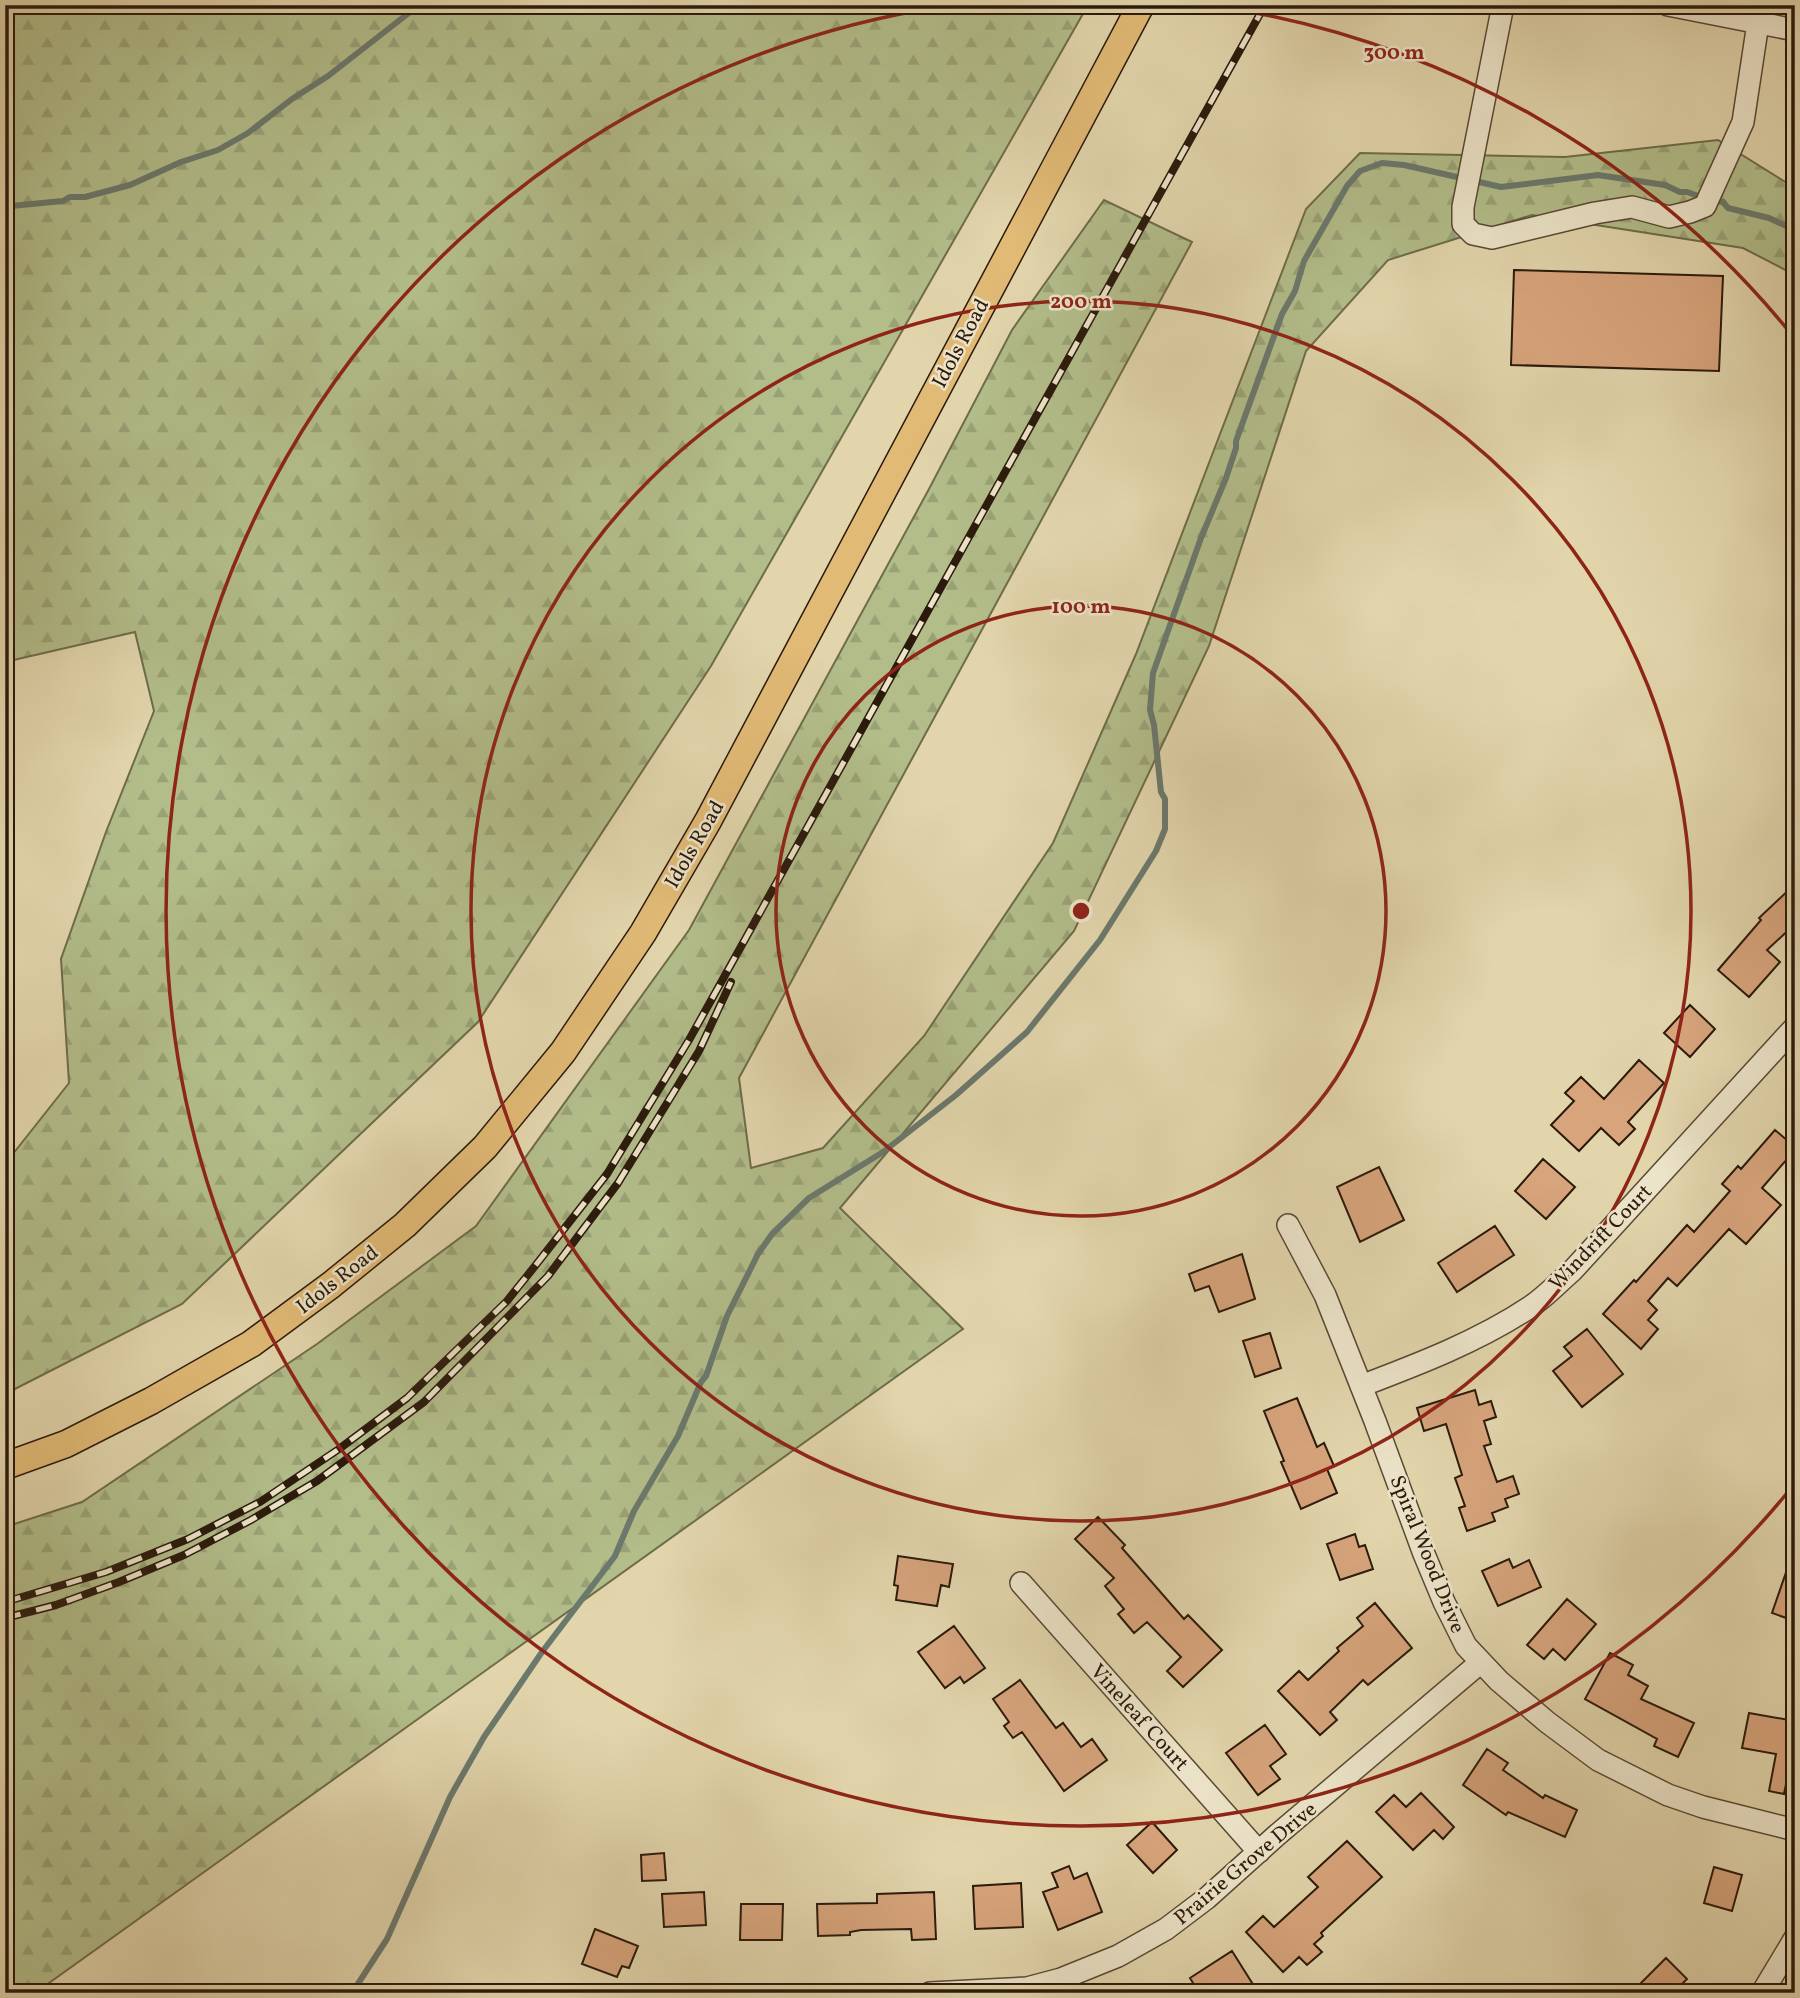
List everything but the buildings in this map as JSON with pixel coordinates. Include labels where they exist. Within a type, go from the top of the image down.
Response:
[{"type":"main road","name":"Idols Road","points":[[5,1466],[66,1444],[151,1401],[251,1344],[312,1300],[405,1225],[485,1147],[563,1052],[643,933],[708,821],[1141,5]]},
{"type":"street","points":[[1503,5],[1463,207],[1463,224],[1473,234],[1492,238],[1595,213],[1632,208],[1670,217],[1705,205],[1743,122],[1758,23]]},
{"type":"street","points":[[1668,5],[1795,30]]},
{"type":"street","name":"Windrift Court","points":[[1361,1386],[1484,1334],[1531,1306],[1572,1271],[1795,1027]]},
{"type":"street","name":"Spiral Wood Drive","points":[[1288,1225],[1325,1295],[1444,1602],[1466,1646],[1499,1681],[1547,1722],[1598,1760],[1668,1795],[1703,1807],[1795,1830]]},
{"type":"street","name":"Vineleaf Court","points":[[1021,1583],[1259,1852]]},
{"type":"street","name":"Prairie Grove Drive","points":[[930,1993],[1027,1988],[1061,1979],[1118,1956],[1166,1929],[1207,1898],[1481,1661]]},
{"type":"street","points":[[1762,1993],[1795,1938]]},
{"type":"green space","points":[[5,5],[1088,5],[711,666],[478,1022],[182,1304],[5,1394],[5,1164],[69,1083],[61,959],[106,832],[154,711],[135,632],[5,662]]},
{"type":"green space","points":[[1718,140],[1795,188],[1795,275],[1743,248],[1532,215],[1388,260],[1306,351],[1209,646],[1074,931],[840,1208],[963,1329],[35,1993],[5,1993],[5,1527],[82,1502],[317,1344],[476,1226],[689,930],[929,489],[1012,330],[1104,200],[1192,242],[739,1078],[751,1168],[823,1148],[924,1036],[1053,843],[1136,654],[1306,209],[1360,153],[1565,157]]},
{"type":"waterway","points":[[5,203],[11,206],[85,197],[130,185],[181,162],[218,150],[248,133],[292,99],[328,76],[419,5]]},
{"type":"waterway","points":[[352,1993],[387,1939],[450,1797],[484,1737],[542,1652],[615,1556],[634,1511],[678,1436],[706,1376],[727,1316],[758,1254],[772,1234],[809,1198],[883,1152],[956,1095],[1027,1032],[1100,940],[1156,851],[1165,829],[1165,799],[1161,792],[1150,710],[1153,673],[1201,538],[1226,478],[1236,441],[1282,314],[1295,291],[1304,261],[1347,186],[1360,171],[1382,163],[1404,165],[1501,187],[1598,175],[1665,185],[1680,192],[1723,202],[1728,208],[1769,218],[1795,230]]},
{"type":"railway","points":[[5,1602],[106,1572],[188,1539],[260,1502],[339,1449],[407,1398],[507,1301],[535,1266],[607,1174],[689,1040],[1265,5]]},
{"type":"railway","points":[[5,1618],[56,1605],[184,1555],[317,1481],[424,1402],[548,1276],[618,1183],[699,1051],[731,982]]}]
